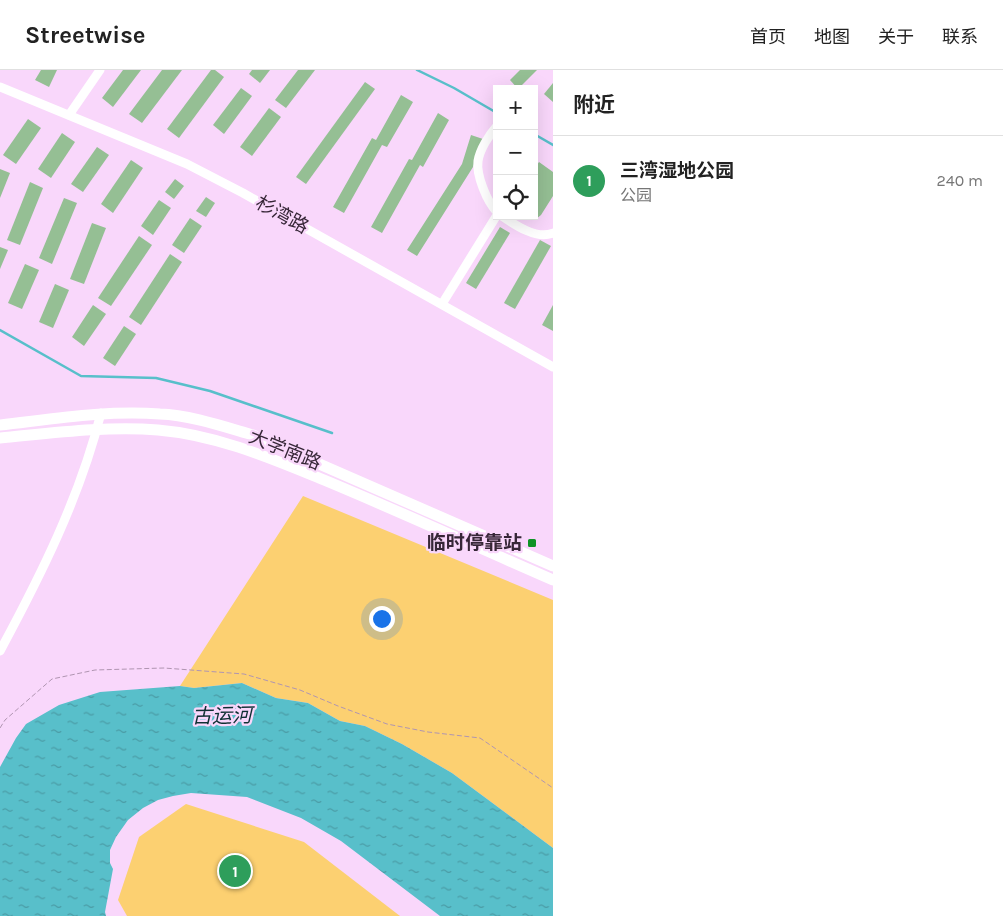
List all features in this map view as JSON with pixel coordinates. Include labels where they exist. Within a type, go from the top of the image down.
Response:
[{"type":"main road","name":"大学南路","points":[[0,425],[101,413],[162,414],[214,424],[253,435],[553,566]]},
{"type":"main road","name":"大学南路","points":[[0,438],[97,429],[159,430],[212,439],[252,451],[362,495],[553,580]]},
{"type":"street","points":[[69,115],[100,70]]},
{"type":"street","name":"杉湾路","points":[[0,87],[187,164],[243,193],[442,304],[505,342],[553,367]]},
{"type":"street","points":[[493,209],[486,196],[478,162],[485,144],[494,130]]},
{"type":"street","points":[[442,304],[493,220]]},
{"type":"street","points":[[509,220],[531,232],[549,235],[553,233]]},
{"type":"street","points":[[0,650],[32,591],[68,514],[101,413]]},
{"type":"path","points":[[0,728],[5,720],[52,679],[95,670],[125,669],[164,668],[244,674],[300,690],[387,724],[428,732],[480,738],[553,788]]},
{"type":"shaded area","points":[[303,496],[553,600],[553,848],[452,773],[402,744],[365,726],[340,721],[308,703],[276,698],[242,683],[194,688],[180,686]]},
{"type":"shaded area","points":[[186,804],[304,842],[400,916],[127,916],[118,900],[139,837]]},
{"type":"water","name":"古运河","points":[[242,683],[276,698],[308,703],[340,721],[365,726],[402,744],[452,773],[553,848],[553,916],[440,916],[341,841],[301,818],[247,797],[191,793],[158,800],[143,808],[128,820],[116,837],[110,850],[110,863],[113,869],[105,912],[106,916],[0,916],[0,767],[26,724],[59,705],[100,692],[180,686],[194,688]]},
{"type":"building","points":[[41,70],[57,70],[49,87],[35,80]]},
{"type":"building","points":[[123,70],[141,70],[113,107],[102,98]]},
{"type":"building","points":[[162,70],[182,70],[142,123],[129,114]]},
{"type":"building","points":[[211,70],[215,70],[224,77],[179,138],[167,129]]},
{"type":"building","points":[[252,70],[270,70],[260,83],[249,74]]},
{"type":"building","points":[[298,70],[315,70],[286,108],[275,100]]},
{"type":"building","points":[[520,70],[537,70],[522,85],[514,85],[510,80]]},
{"type":"building","points":[[365,82],[375,89],[306,184],[296,177]]},
{"type":"building","points":[[553,83],[553,102],[544,94]]},
{"type":"building","points":[[241,88],[252,96],[224,134],[213,125]]},
{"type":"building","points":[[401,95],[413,102],[387,147],[382,145],[344,213],[333,207],[372,138],[376,140]]},
{"type":"building","points":[[269,108],[281,117],[252,156],[240,147]]},
{"type":"building","points":[[438,113],[449,120],[423,167],[420,165],[382,233],[371,227],[409,159],[412,160]]},
{"type":"building","points":[[28,119],[41,128],[16,164],[3,155]]},
{"type":"building","points":[[62,133],[75,142],[51,178],[38,169]]},
{"type":"building","points":[[471,135],[483,139],[473,167],[417,256],[407,250],[462,164]]},
{"type":"building","points":[[97,147],[109,155],[83,192],[71,184]]},
{"type":"building","points":[[131,160],[143,168],[113,213],[101,204]]},
{"type":"building","points":[[539,162],[553,172],[553,196],[538,217],[538,175]]},
{"type":"building","points":[[0,169],[10,173],[0,198]]},
{"type":"building","points":[[175,179],[184,186],[174,199],[165,192]]},
{"type":"building","points":[[30,182],[43,188],[20,245],[7,240]]},
{"type":"building","points":[[206,197],[215,203],[206,217],[196,211]]},
{"type":"building","points":[[64,198],[77,203],[52,264],[39,258]]},
{"type":"building","points":[[159,200],[171,208],[153,235],[141,226]]},
{"type":"building","points":[[190,218],[202,226],[184,253],[172,245]]},
{"type":"building","points":[[92,223],[106,228],[84,284],[70,279]]},
{"type":"building","points":[[500,227],[510,233],[476,289],[466,283]]},
{"type":"building","points":[[139,236],[152,245],[111,306],[98,298]]},
{"type":"building","points":[[540,240],[551,246],[515,309],[504,303]]},
{"type":"building","points":[[0,247],[8,250],[0,269]]},
{"type":"building","points":[[170,254],[182,262],[141,325],[129,317]]},
{"type":"building","points":[[25,264],[39,270],[22,309],[8,303]]},
{"type":"building","points":[[55,284],[69,290],[53,328],[39,322]]},
{"type":"building","points":[[93,305],[106,314],[84,346],[72,337]]},
{"type":"building","points":[[553,305],[553,331],[542,325]]},
{"type":"building","points":[[124,326],[136,334],[115,366],[103,358]]},
{"type":"waterway","points":[[417,70],[454,88],[493,111]]},
{"type":"waterway","points":[[538,136],[553,145]]},
{"type":"waterway","points":[[0,330],[81,376],[156,378],[210,391],[332,433]]},
{"type":"place","name":"临时停靠站","points":[[532,543]]},
{"type":"place","name":"三湾湿地公园","points":[[235,871]]}]
